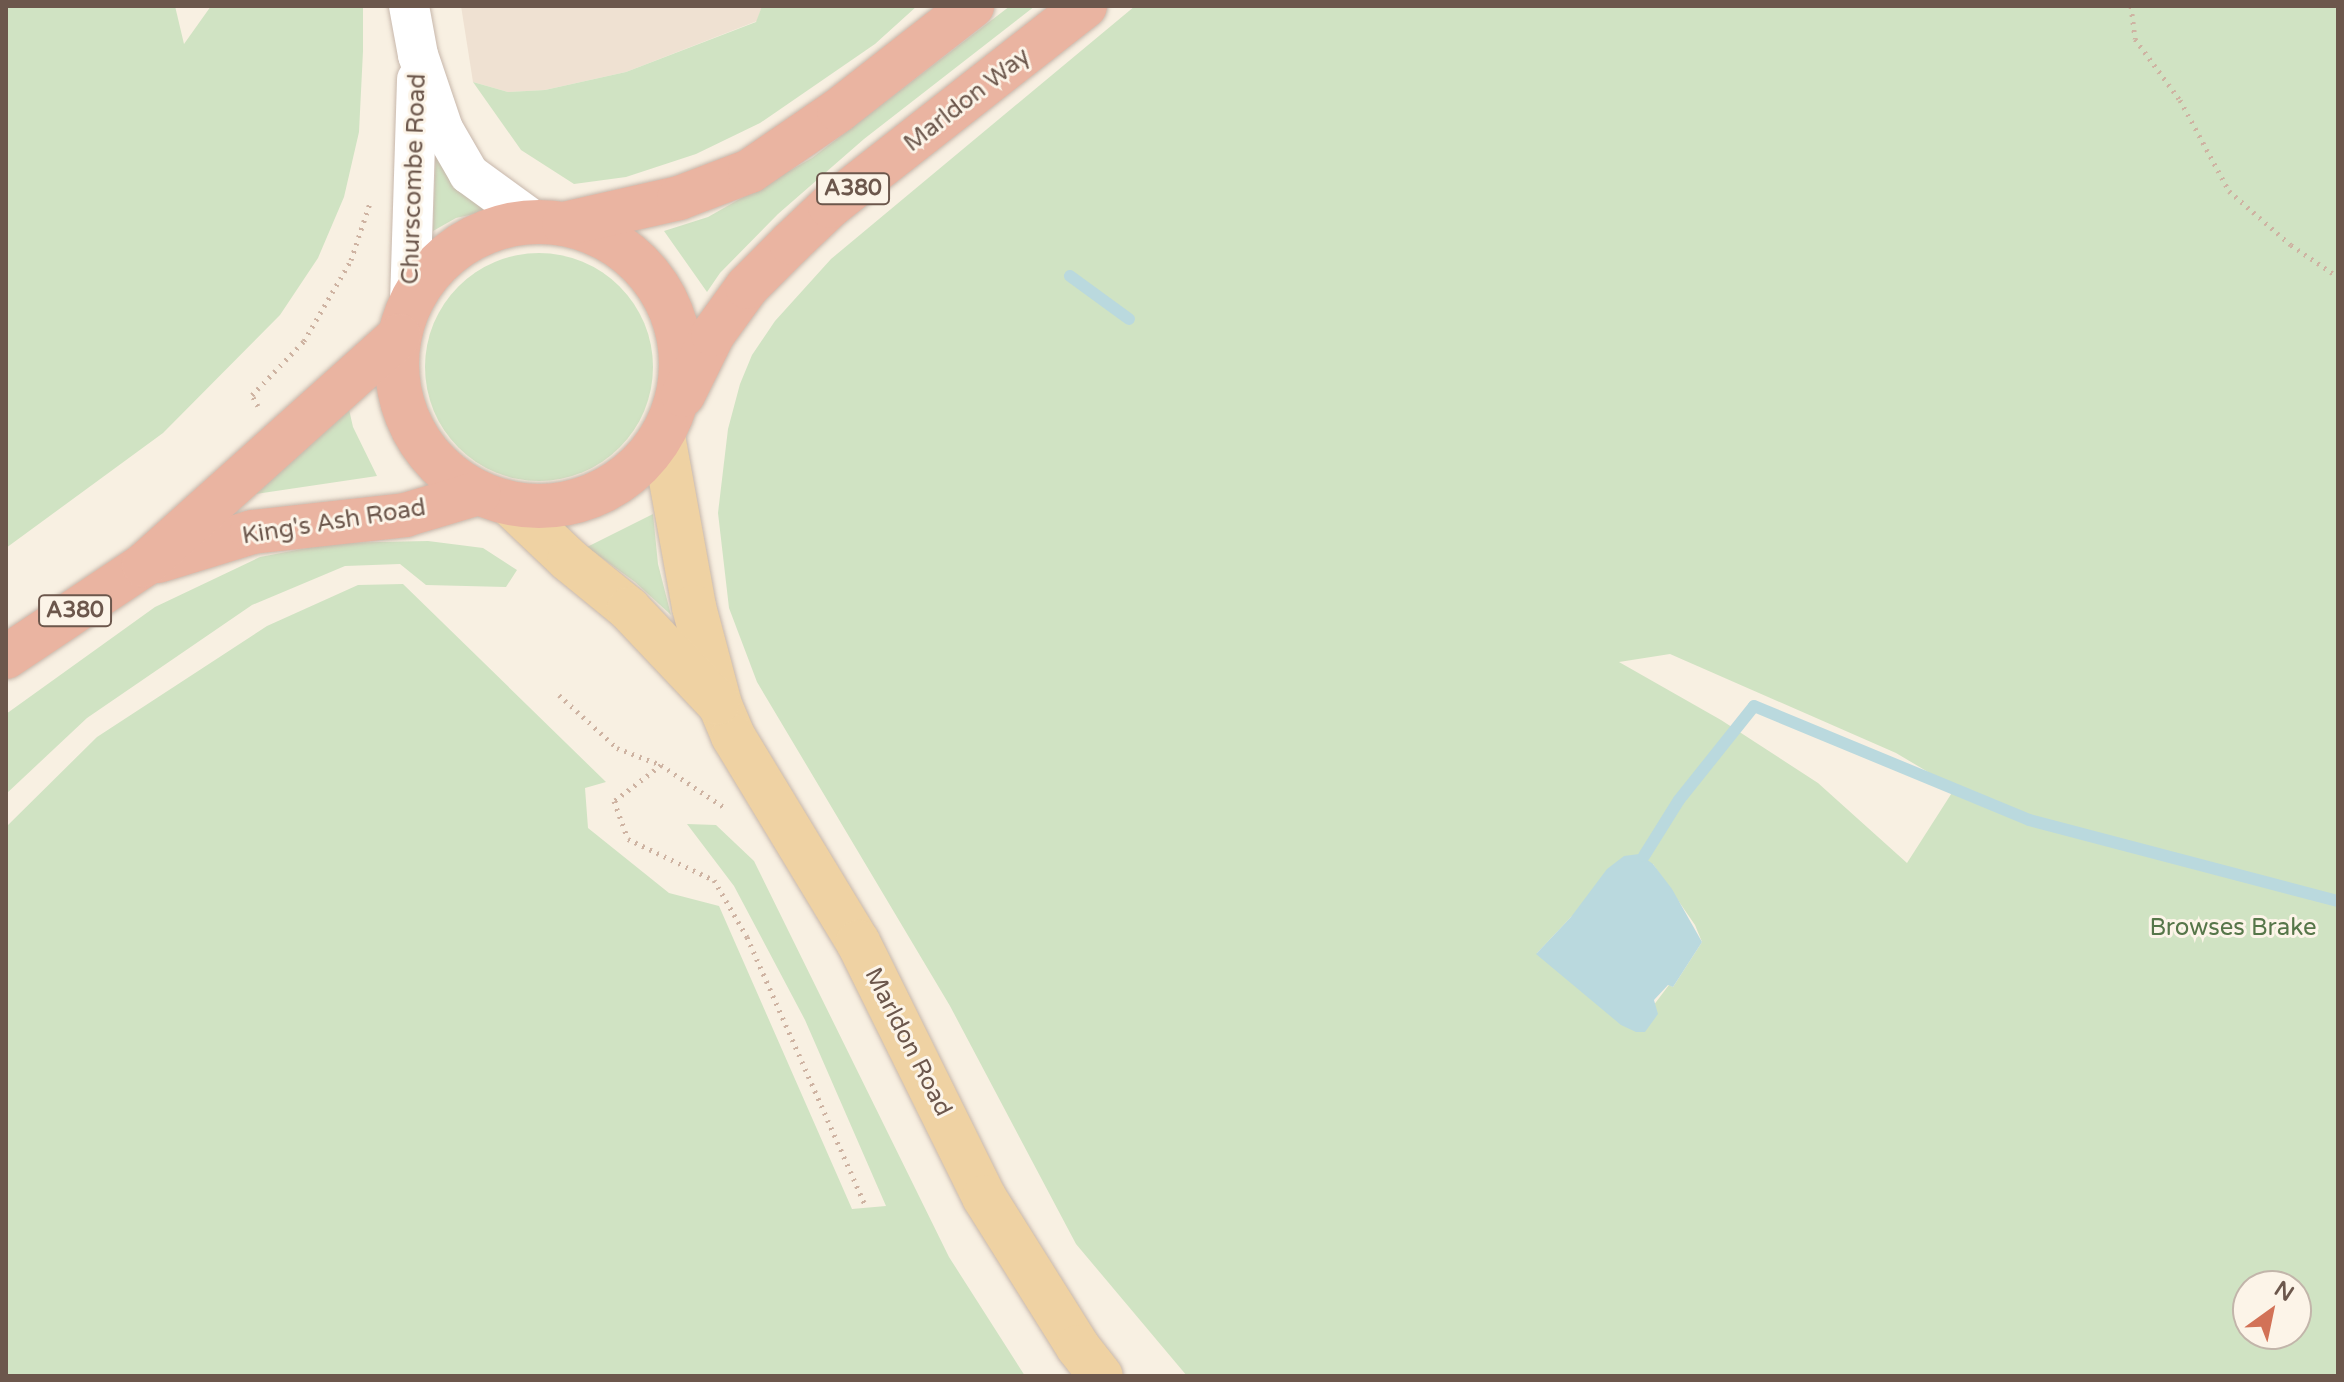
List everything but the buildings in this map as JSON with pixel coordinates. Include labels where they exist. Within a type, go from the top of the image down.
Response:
[{"type":"highway","points":[[549,223],[603,237],[638,261],[664,294],[679,334],[682,376],[668,426],[646,460],[624,480],[599,494],[570,504],[495,499],[447,473],[422,445],[404,411],[397,374],[405,320],[431,270],[461,245],[496,228],[549,223],[679,198],[750,171],[839,110],[972,6]]},
{"type":"highway","name":"Marldon Way","points":[[668,426],[713,334],[747,287],[830,206],[1085,6]]},
{"type":"highway","name":"King's Ash Road","points":[[6,657],[144,565],[281,442],[405,320]]},
{"type":"highway","name":"King's Ash Road","points":[[144,565],[252,532],[405,515],[495,499]]},
{"type":"main road","name":"Marldon Road","points":[[668,426],[694,607],[720,705],[733,736],[858,942],[984,1197],[1078,1347],[1101,1376]]},
{"type":"main road","name":"Marldon Road","points":[[495,499],[629,609],[720,705]]},
{"type":"street","name":"Churscombe Road","points":[[409,6],[418,55],[443,129],[469,174],[549,223]]},
{"type":"street","name":"Churscombe Road","points":[[405,320],[418,55]]},
{"type":"path","points":[[2131,6],[2135,39],[2180,100],[2229,191],[2291,245],[2338,277]]},
{"type":"path","points":[[281,442],[252,395],[304,341],[328,302],[351,260],[372,193]]},
{"type":"path","points":[[559,695],[617,748],[661,765],[738,817]]},
{"type":"path","points":[[661,765],[614,801],[628,839],[714,880],[747,937],[866,1207]]},
{"type":"shaded area","points":[[461,6],[762,6],[757,21],[626,72],[545,90],[508,92],[473,82]]},
{"type":"green space","points":[[6,6],[175,6],[184,44],[211,6],[363,6],[363,51],[359,132],[344,197],[318,258],[280,315],[163,433],[6,548]]},
{"type":"green space","points":[[762,6],[917,6],[875,44],[760,123],[696,154],[626,177],[574,184],[521,150],[473,82],[508,92],[545,90],[626,72],[756,22]]},
{"type":"green space","points":[[1010,6],[1035,6],[864,139],[778,214],[720,273],[707,292],[664,231],[708,217],[812,158]]},
{"type":"green space","name":"Browses Brake","points":[[1135,6],[2338,6],[2338,1376],[1187,1376],[1076,1244],[950,1006],[757,682],[729,608],[718,513],[728,429],[740,384],[752,355],[775,321],[831,259]],"holes":[[[1670,654],[1896,753],[1955,788],[1907,863],[1818,783],[1721,720],[1619,662]],[[1653,864],[1695,925],[1702,942],[1673,987],[1669,985],[1653,1006],[1537,953],[1571,917]]]},
{"type":"green space","points":[[436,149],[487,211],[456,218],[433,231]]},
{"type":"green space","points":[[539,253],[561,255],[583,262],[602,272],[619,287],[634,304],[644,323],[651,345],[651,389],[644,411],[634,430],[619,447],[602,462],[583,472],[561,479],[539,481],[517,479],[495,472],[476,462],[459,447],[444,430],[434,411],[427,389],[425,367],[427,345],[434,323],[444,304],[459,287],[476,272],[495,262],[517,255]]},
{"type":"green space","points":[[348,405],[353,427],[377,476],[249,495]]},
{"type":"green space","points":[[653,514],[658,564],[671,615],[635,582],[587,547]]},
{"type":"green space","points":[[428,541],[483,548],[517,570],[506,587],[426,585],[400,564],[345,566],[252,605],[87,718],[6,794],[6,714],[155,607],[260,557],[333,543]]},
{"type":"green space","points":[[403,584],[606,782],[585,788],[588,828],[669,893],[719,906],[852,1209],[886,1206],[805,1020],[734,886],[687,824],[716,825],[754,861],[949,1257],[1025,1376],[6,1376],[6,827],[97,737],[267,626],[358,585]]},
{"type":"water","points":[[1639,854],[1653,864],[1672,889],[1702,942],[1673,987],[1668,985],[1654,1000],[1658,1014],[1645,1032],[1636,1032],[1621,1025],[1536,954],[1571,917],[1607,869],[1624,856]]},
{"type":"waterway","points":[[1070,276],[1129,319]]},
{"type":"waterway","points":[[1644,856],[1679,800],[1754,706],[2029,820],[2338,901]]}]
